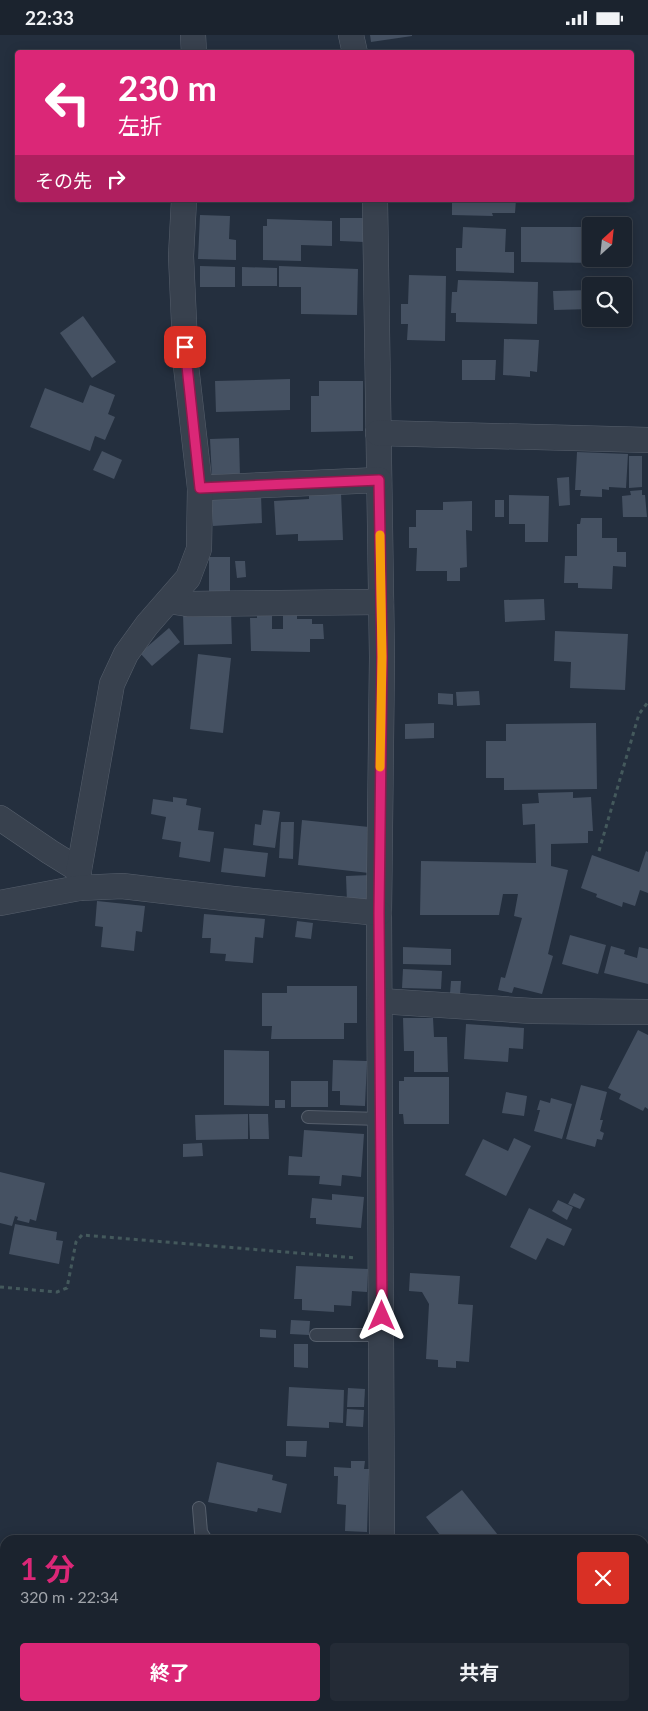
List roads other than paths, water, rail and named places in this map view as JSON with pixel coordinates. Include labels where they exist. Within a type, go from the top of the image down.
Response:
[{"type":"street","points":[[193,35],[194,50]]},
{"type":"street","points":[[351,35],[354,50]]},
{"type":"street","points":[[79,879],[112,684],[126,654],[147,625],[170,601],[188,578],[199,549],[200,488],[186,365],[181,256],[184,202]]},
{"type":"street","points":[[375,202],[382,667],[379,913],[382,1535]]},
{"type":"street","points":[[378,433],[648,440]]},
{"type":"street","points":[[200,488],[379,480]]},
{"type":"street","points":[[170,601],[188,604],[381,602]]},
{"type":"street","points":[[0,818],[50,852],[79,879]]},
{"type":"street","points":[[0,903],[79,879],[233,899],[379,913]]},
{"type":"street","points":[[380,1001],[532,1011],[648,1012]]},
{"type":"lane","points":[[308,1117],[381,1119]]},
{"type":"lane","points":[[316,1335],[382,1335]]},
{"type":"lane","points":[[199,1508],[200,1532],[202,1535]]}]
